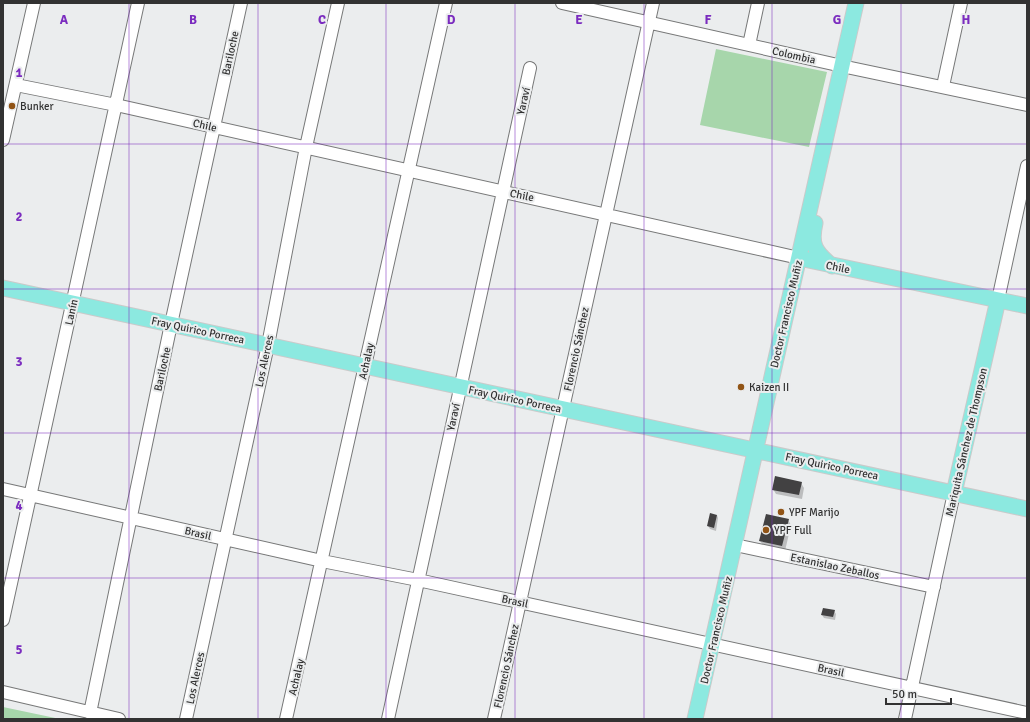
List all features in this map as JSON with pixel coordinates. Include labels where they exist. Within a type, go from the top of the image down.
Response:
[{"type":"main road","name":"Doctor Francisco Muñiz","points":[[832,266],[820,256],[813,244],[814,229],[846,67],[856,3]]},
{"type":"main road","name":"Doctor Francisco Muñiz","points":[[695,719],[736,544],[755,450],[799,258],[846,67],[866,3]]},
{"type":"main road","name":"Chile","points":[[799,258],[1027,306]]},
{"type":"main road","name":"Fray Quirico Porreca","points":[[3,288],[1027,509]]},
{"type":"main road","name":"Mariquita Sánchez de Thompson","points":[[954,493],[998,300]]},
{"type":"street","points":[[3,140],[34,3]]},
{"type":"street","name":"Lanín","points":[[3,620],[138,3]]},
{"type":"street","name":"Bariloche","points":[[90,713],[171,324],[241,3]]},
{"type":"street","name":"Los Alerces","points":[[186,719],[268,345],[306,147],[338,3]]},
{"type":"street","name":"Achalay","points":[[286,719],[446,3]]},
{"type":"street","name":"Colombia","points":[[562,3],[846,67],[943,86],[1027,105]]},
{"type":"street","name":"Florencio Sánchez","points":[[494,719],[653,3]]},
{"type":"street","points":[[749,45],[758,3]]},
{"type":"street","points":[[943,86],[961,3]]},
{"type":"street","name":"Yaraví","points":[[388,719],[530,68]]},
{"type":"street","name":"Chile","points":[[16,85],[116,105],[799,258]]},
{"type":"street","name":"Mariquita Sánchez de Thompson","points":[[998,300],[1027,166]]},
{"type":"street","name":"Brasil","points":[[3,489],[322,561],[418,580],[1027,712]]},
{"type":"street","name":"Mariquita Sánchez de Thompson","points":[[905,719],[954,493]]},
{"type":"street","name":"Estanislao Zeballos","points":[[736,544],[934,587]]},
{"type":"street","points":[[3,692],[119,719]]},
{"type":"green space","points":[[716,49],[827,72],[809,147],[700,125]]},
{"type":"green space","points":[[3,707],[60,719],[3,719]]},
{"type":"building","points":[[775,476],[802,482],[799,495],[772,490]]},
{"type":"building","points":[[710,513],[717,515],[714,528],[707,526]]},
{"type":"building","points":[[766,514],[789,519],[782,546],[759,541]]},
{"type":"building","points":[[823,608],[835,610],[833,617],[821,615]]},
{"type":"place","name":"Bunker","points":[[12,106]]},
{"type":"place","name":"Kaizen II","points":[[741,387]]},
{"type":"place","name":"YPF Marijo","points":[[781,512]]},
{"type":"place","name":"YPF Full","points":[[766,530]]}]
